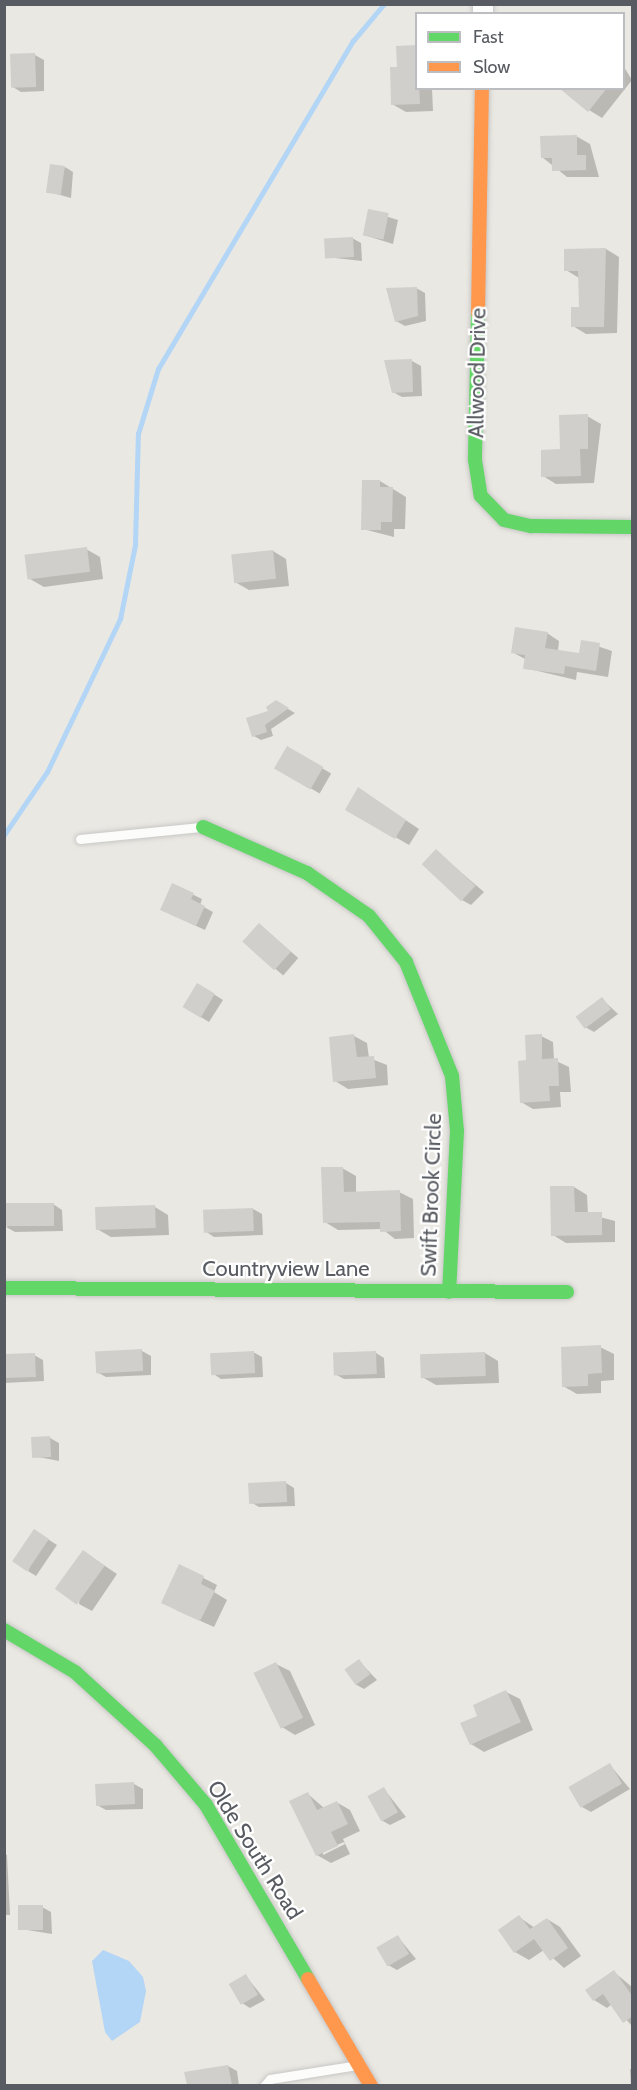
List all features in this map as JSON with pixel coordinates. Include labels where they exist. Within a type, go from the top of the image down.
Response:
[{"type":"street","name":"Allwood Drive","points":[[482,90],[475,460],[481,496],[504,520],[531,526],[633,527]]},
{"type":"street","name":"Swift Brook Circle","points":[[203,827],[307,873],[369,916],[406,962],[452,1076],[457,1131],[449,1292]]},
{"type":"street","name":"Countryview Lane","points":[[4,1288],[567,1292]]},
{"type":"street","name":"Olde South Road","points":[[4,1630],[75,1672],[156,1746],[207,1805],[371,2085]]},
{"type":"lane","points":[[80,839],[203,827]]},
{"type":"lane","points":[[264,2085],[270,2079],[359,2064]]},
{"type":"water","points":[[103,1950],[129,1961],[143,1977],[146,1991],[140,2022],[112,2041],[105,2032],[92,1961]]},
{"type":"building","points":[[415,45],[415,90],[419,90],[420,104],[391,105],[390,67],[397,67],[396,46]]},
{"type":"building","points":[[35,53],[36,87],[11,88],[10,54]]},
{"type":"building","points":[[561,90],[605,90],[588,112]]},
{"type":"building","points":[[577,135],[577,155],[586,155],[586,170],[552,171],[552,158],[541,158],[540,136]]},
{"type":"building","points":[[50,164],[65,166],[61,195],[46,193]]},
{"type":"building","points":[[368,209],[389,213],[383,240],[363,236]]},
{"type":"building","points":[[353,237],[354,257],[325,258],[324,239]]},
{"type":"building","points":[[606,248],[604,327],[571,327],[571,307],[579,307],[578,271],[564,271],[564,249]]},
{"type":"building","points":[[417,287],[418,316],[395,322],[386,288]]},
{"type":"building","points":[[412,359],[413,392],[392,393],[384,360]]},
{"type":"building","points":[[588,414],[588,449],[580,449],[581,476],[541,477],[541,450],[560,449],[559,415]]},
{"type":"building","points":[[362,480],[380,480],[380,487],[393,487],[392,522],[381,522],[381,530],[361,530]]},
{"type":"building","points":[[87,547],[90,572],[28,579],[24,555]]},
{"type":"building","points":[[273,550],[276,579],[234,583],[231,554]]},
{"type":"building","points":[[515,627],[548,632],[545,648],[579,653],[581,640],[600,643],[596,671],[565,666],[564,674],[523,669],[525,655],[511,653]]},
{"type":"building","points":[[276,700],[289,708],[265,725],[267,732],[252,737],[246,718],[268,711],[266,707]]},
{"type":"building","points":[[287,746],[323,767],[310,790],[274,769]]},
{"type":"building","points":[[358,787],[406,820],[395,839],[345,810]]},
{"type":"building","points":[[436,849],[475,886],[461,901],[422,864]]},
{"type":"building","points":[[172,883],[194,893],[191,899],[205,906],[196,926],[160,910]]},
{"type":"building","points":[[259,923],[291,952],[274,970],[242,942]]},
{"type":"building","points":[[197,983],[215,994],[201,1018],[183,1007]]},
{"type":"building","points":[[602,997],[611,1009],[585,1029],[576,1017]]},
{"type":"building","points":[[354,1034],[357,1057],[374,1056],[376,1078],[333,1082],[329,1037]]},
{"type":"building","points":[[542,1034],[542,1059],[558,1058],[559,1086],[549,1086],[550,1101],[520,1103],[518,1061],[526,1060],[525,1035]]},
{"type":"building","points":[[321,1167],[343,1167],[344,1192],[400,1190],[401,1231],[380,1232],[380,1222],[323,1223]]},
{"type":"building","points":[[550,1186],[574,1186],[575,1212],[602,1212],[602,1235],[551,1236]]},
{"type":"building","points":[[4,1203],[54,1203],[54,1226],[4,1226]]},
{"type":"building","points":[[155,1205],[156,1228],[96,1230],[95,1207]]},
{"type":"building","points":[[253,1208],[254,1231],[204,1233],[203,1210]]},
{"type":"building","points":[[601,1345],[602,1373],[588,1374],[588,1386],[562,1387],[561,1347]]},
{"type":"building","points":[[142,1349],[143,1371],[96,1373],[95,1351]]},
{"type":"building","points":[[254,1351],[255,1373],[211,1375],[210,1353]]},
{"type":"building","points":[[376,1351],[377,1374],[334,1375],[333,1353]]},
{"type":"building","points":[[485,1352],[486,1376],[421,1378],[420,1354]]},
{"type":"building","points":[[35,1353],[36,1377],[5,1378],[4,1354]]},
{"type":"building","points":[[50,1436],[51,1457],[32,1458],[31,1437]]},
{"type":"building","points":[[286,1481],[287,1502],[249,1504],[248,1483]]},
{"type":"building","points":[[34,1529],[49,1539],[27,1571],[12,1561]]},
{"type":"building","points":[[83,1550],[105,1566],[77,1605],[55,1589]]},
{"type":"building","points":[[179,1564],[204,1576],[201,1584],[215,1591],[200,1621],[161,1603]]},
{"type":"building","points":[[359,1659],[370,1674],[356,1685],[344,1670]]},
{"type":"building","points":[[276,1662],[303,1718],[281,1729],[254,1673]]},
{"type":"building","points":[[506,1690],[521,1722],[470,1745],[460,1723],[477,1716],[473,1705]]},
{"type":"building","points":[[610,1763],[622,1784],[580,1808],[568,1787]]},
{"type":"building","points":[[134,1782],[135,1804],[96,1806],[95,1784]]},
{"type":"building","points":[[384,1787],[398,1812],[381,1822],[367,1796]]},
{"type":"building","points":[[308,1792],[317,1810],[337,1801],[348,1824],[331,1832],[338,1846],[316,1856],[289,1801]]},
{"type":"building","points":[[18,1905],[43,1905],[43,1930],[18,1930]]},
{"type":"building","points":[[519,1915],[530,1929],[547,1918],[568,1948],[550,1961],[534,1939],[514,1953],[498,1930]]},
{"type":"building","points":[[398,1935],[409,1954],[387,1967],[376,1948]]},
{"type":"building","points":[[614,1970],[633,1997],[633,2016],[623,2023],[603,1994],[593,2001],[585,1990]]},
{"type":"building","points":[[246,1974],[258,1995],[241,2005],[229,1984]]},
{"type":"building","points":[[228,2065],[232,2085],[187,2085],[184,2072]]},
{"type":"waterway","points":[[4,835],[47,772],[120,619],[135,545],[138,434],[158,369],[353,41],[384,4]]},
{"type":"traffic: fast","points":[[478,313],[475,460],[481,496],[504,520],[531,526],[632,527]]},
{"type":"traffic: fast","points":[[203,827],[307,873],[369,916],[406,962],[452,1076],[457,1131],[449,1292]]},
{"type":"traffic: fast","points":[[4,1288],[567,1292]]},
{"type":"traffic: fast","points":[[4,1630],[75,1672],[156,1746],[206,1805],[308,1979]]},
{"type":"traffic: slow","points":[[478,313],[482,90]]},
{"type":"traffic: slow","points":[[308,1979],[371,2086]]}]
